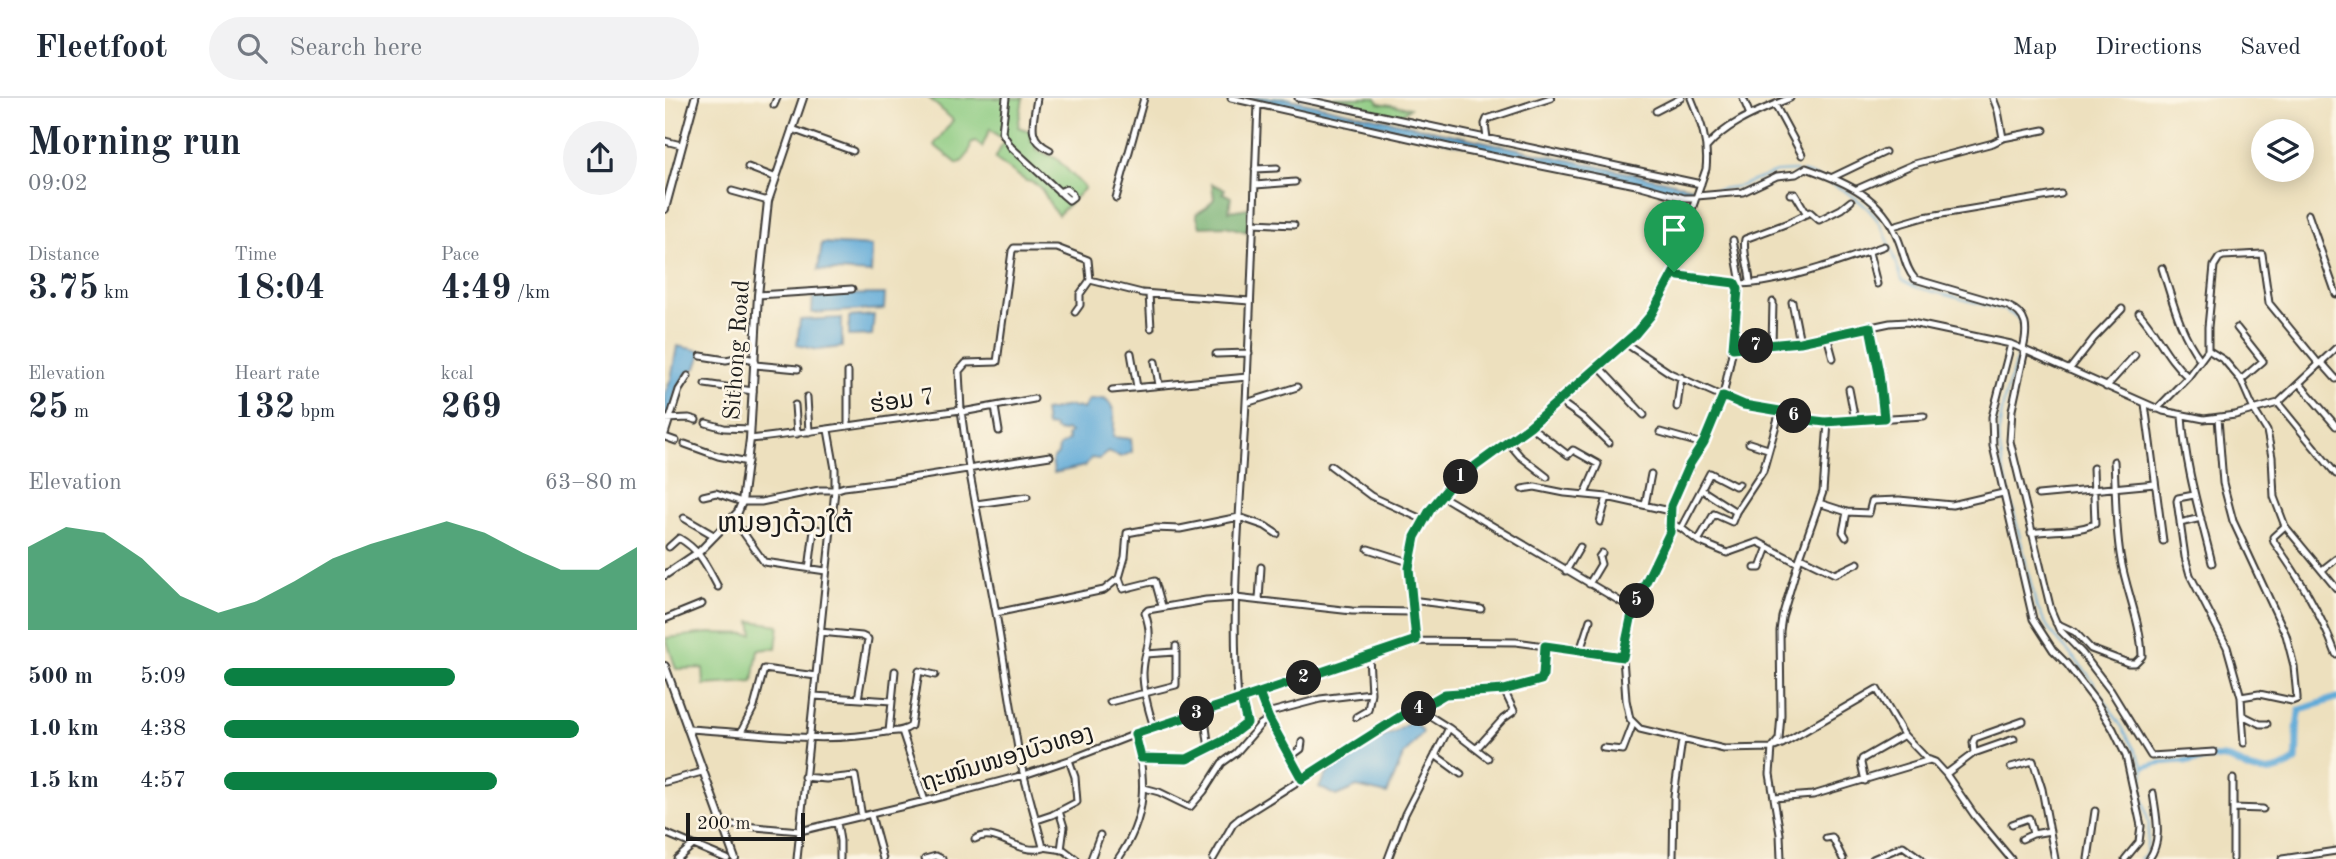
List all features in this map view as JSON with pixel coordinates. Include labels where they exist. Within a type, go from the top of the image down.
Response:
[{"type":"main road","points":[[665,209],[669,180],[695,98]]},
{"type":"main road","name":"Sithong Road","points":[[665,575],[699,552],[733,518],[742,502],[750,439],[758,295],[768,201],[803,98]]},
{"type":"main road","points":[[665,666],[735,859]]},
{"type":"street","points":[[774,105],[776,98]]},
{"type":"street","points":[[1006,98],[1002,132],[1011,147],[1059,192]]},
{"type":"street","points":[[1037,98],[1034,138],[1039,145],[1050,150]]},
{"type":"street","points":[[1116,198],[1144,98]]},
{"type":"street","points":[[1231,98],[1641,186],[1684,198],[1736,194],[1777,176],[1796,174],[1806,167],[1833,177],[1868,196],[1880,207],[1893,226],[1908,272],[1915,279],[2008,306],[2021,314],[2026,326],[2010,441],[2031,533],[2059,629],[2082,653],[2111,691],[2151,757],[2214,752]]},
{"type":"street","points":[[1297,98],[1701,184]]},
{"type":"street","points":[[1487,138],[1487,120],[1551,98]]},
{"type":"street","points":[[1656,111],[1681,98]]},
{"type":"street","points":[[1416,640],[1409,562],[1415,537],[1440,495],[1452,483],[1530,426],[1625,343],[1651,315],[1674,272],[1674,261],[1706,169],[1707,147],[1704,131],[1691,98]]},
{"type":"street","points":[[1743,98],[1750,115]]},
{"type":"street","points":[[1707,147],[1715,137],[1750,115],[1790,98]]},
{"type":"street","points":[[1993,98],[2003,138]]},
{"type":"street","points":[[1141,758],[1187,759],[1225,740],[1247,723],[1236,671],[1236,598],[1258,104]]},
{"type":"street","points":[[1775,105],[1802,155]]},
{"type":"street","points":[[792,129],[853,150]]},
{"type":"street","points":[[1857,189],[1914,164],[2003,138],[2044,130]]},
{"type":"street","points":[[665,141],[681,145]]},
{"type":"street","points":[[1833,177],[1885,152]]},
{"type":"street","points":[[748,167],[775,177]]},
{"type":"street","points":[[1255,169],[1277,168]]},
{"type":"street","points":[[1255,185],[1295,182]]},
{"type":"street","points":[[732,191],[768,201]]},
{"type":"street","points":[[1790,194],[1795,194],[1807,214]]},
{"type":"street","points":[[1893,226],[1924,217],[2060,194]]},
{"type":"street","points":[[1750,284],[1749,263],[1743,244],[1745,239],[1807,214],[1812,213],[1819,220],[1851,201]]},
{"type":"street","points":[[2308,214],[2336,294]]},
{"type":"street","points":[[1254,223],[1294,225]]},
{"type":"street","points":[[1733,240],[1738,289],[1733,348],[1723,396],[1703,444],[1680,482],[1670,511],[1670,532],[1633,609],[1623,657],[1628,714],[1633,724],[1640,729],[1682,740],[1724,749],[1772,748],[1876,689],[1879,690],[1904,735],[1946,774],[1975,816],[2011,859]]},
{"type":"street","points":[[1674,272],[1679,276],[1750,284],[1799,273],[1884,246]]},
{"type":"street","points":[[1044,848],[1011,714],[996,614],[969,469],[961,411],[960,367],[964,363],[994,363],[998,359],[1012,251],[1018,247],[1050,247],[1076,255],[1089,261],[1090,280]]},
{"type":"street","points":[[1869,252],[1877,284]]},
{"type":"street","points":[[2157,409],[2188,377],[2208,350],[2215,262],[2223,256],[2263,256],[2269,303],[2336,379]]},
{"type":"street","points":[[2162,268],[2186,337],[2200,359]]},
{"type":"street","points":[[1090,280],[1149,294],[1250,301]]},
{"type":"street","points":[[1075,313],[1080,305],[1080,294],[1090,280]]},
{"type":"street","points":[[758,295],[852,289]]},
{"type":"street","points":[[1149,294],[1151,327]]},
{"type":"street","points":[[1772,345],[1773,302]]},
{"type":"street","points":[[1792,302],[1800,342]]},
{"type":"street","points":[[2069,370],[2094,338],[2122,309]]},
{"type":"street","points":[[2139,313],[2175,366],[2188,377]]},
{"type":"street","points":[[1733,348],[1800,342],[1890,323],[1907,322],[2012,344],[2157,409],[2182,416],[2218,418],[2278,402],[2335,351]]},
{"type":"street","points":[[1870,327],[1878,362],[1884,418]]},
{"type":"street","points":[[2237,328],[2263,361],[2241,380]]},
{"type":"street","points":[[1827,336],[1833,358]]},
{"type":"street","points":[[1625,343],[1681,377],[1744,405],[1828,422],[1924,416]]},
{"type":"street","points":[[2012,344],[1991,427],[2003,494],[2033,619],[2053,650],[2096,702],[2118,737],[2126,756],[2141,825],[2139,842],[2125,859]]},
{"type":"street","points":[[2208,350],[2224,360],[2241,380],[2267,431],[2272,457],[2274,497],[2285,526],[2336,587]]},
{"type":"street","points":[[1216,354],[1248,352]]},
{"type":"street","points":[[1131,354],[1137,387]]},
{"type":"street","points":[[2106,387],[2136,355]]},
{"type":"street","points":[[701,356],[726,360],[741,357],[798,369]]},
{"type":"street","points":[[1155,362],[1159,385]]},
{"type":"street","points":[[1598,366],[1644,415]]},
{"type":"street","name":"ຮ່ອມ 7","points":[[848,372],[848,426]]},
{"type":"street","points":[[676,441],[665,435],[678,390],[688,376]]},
{"type":"street","points":[[1112,390],[1247,377]]},
{"type":"street","points":[[1677,407],[1681,377]]},
{"type":"street","points":[[2299,383],[2336,426]]},
{"type":"street","points":[[705,384],[753,391]]},
{"type":"street","points":[[1246,403],[1297,387]]},
{"type":"street","points":[[1849,389],[1855,420]]},
{"type":"street","points":[[807,397],[809,432]]},
{"type":"street","name":"ຮ່ອມ 7","points":[[750,439],[995,407],[1034,399]]},
{"type":"street","points":[[1559,401],[1583,418],[1609,443]]},
{"type":"street","points":[[2278,402],[2336,474]]},
{"type":"street","points":[[2145,404],[2163,541]]},
{"type":"street","points":[[795,405],[796,434]]},
{"type":"street","points":[[995,407],[999,431]]},
{"type":"street","points":[[1698,541],[1714,514],[1732,522],[1763,471],[1780,411]]},
{"type":"street","points":[[2182,416],[2183,439],[2212,562]]},
{"type":"street","points":[[669,418],[696,420]]},
{"type":"street","points":[[2218,418],[2223,483],[2233,521],[2286,635],[2294,666],[2297,697],[2294,701],[2259,694],[2241,697]]},
{"type":"street","points":[[1781,859],[1780,834],[1770,774],[1772,748],[1779,739],[1781,715],[1782,617],[1819,503],[1825,475],[1828,422]]},
{"type":"street","points":[[706,423],[724,428],[750,429]]},
{"type":"street","points":[[1530,426],[1568,455],[1573,450],[1598,464],[1585,494]]},
{"type":"street","points":[[797,859],[835,490],[828,430]]},
{"type":"street","points":[[1660,432],[1703,444]]},
{"type":"street","points":[[1509,442],[1520,456],[1547,477]]},
{"type":"street","points":[[1749,443],[1768,449]]},
{"type":"street","points":[[685,444],[718,456],[748,462]]},
{"type":"street","points":[[703,496],[716,493],[742,502],[761,502],[1050,457]]},
{"type":"street","points":[[2056,622],[2075,632],[2091,649],[2128,663],[2140,661],[2142,656],[2139,634],[2120,552],[2114,461]]},
{"type":"street","points":[[1331,466],[1371,496],[1424,520]]},
{"type":"street","points":[[2031,533],[2049,530],[2072,531],[2095,524],[2093,468]]},
{"type":"street","points":[[1681,528],[1712,473],[1735,486],[1739,484]]},
{"type":"street","points":[[1645,505],[1651,474]]},
{"type":"street","points":[[2038,495],[2154,484]]},
{"type":"street","points":[[1522,489],[1535,486],[1545,490],[1607,497],[1670,511]]},
{"type":"street","points":[[1702,490],[1736,512]]},
{"type":"street","points":[[1819,503],[1847,512],[1869,513],[1872,501],[1899,500],[1952,505],[2003,494]]},
{"type":"street","points":[[1440,495],[1633,609]]},
{"type":"street","points":[[2195,495],[2177,499],[2185,557],[2190,575],[2227,647],[2241,697],[2244,743]]},
{"type":"street","points":[[976,504],[1027,496]]},
{"type":"street","points":[[1600,522],[1607,497]]},
{"type":"street","points":[[1846,537],[1843,532],[1847,512]]},
{"type":"street","points":[[996,614],[1104,590],[1119,578],[1125,557],[1126,534],[1154,528],[1179,529],[1239,517],[1265,526],[1277,534]]},
{"type":"street","points":[[733,518],[764,562],[826,571]]},
{"type":"street","points":[[684,519],[715,536]]},
{"type":"street","points":[[2180,523],[2201,519]]},
{"type":"street","points":[[1671,524],[1698,541],[1727,552],[1754,542],[1835,574],[1858,563]]},
{"type":"street","points":[[2285,526],[2273,537],[2274,542],[2323,618],[2336,654]]},
{"type":"street","points":[[809,569],[814,530],[831,532]]},
{"type":"street","points":[[669,547],[681,538],[699,552],[718,587]]},
{"type":"street","points":[[1566,570],[1580,547]]},
{"type":"street","points":[[1755,568],[1760,568],[1768,547]]},
{"type":"street","points":[[1369,549],[1409,562]]},
{"type":"street","points":[[1589,584],[1601,564],[1599,557],[1602,553]]},
{"type":"street","points":[[2322,570],[2336,559]]},
{"type":"street","points":[[1259,600],[1261,567]]},
{"type":"street","points":[[1119,578],[1123,589],[1157,582],[1162,606]]},
{"type":"street","points":[[1154,727],[1144,695],[1143,670],[1151,630],[1146,611],[1162,606],[1236,598],[1352,611],[1412,612]]},
{"type":"street","points":[[1411,600],[1481,609]]},
{"type":"street","points":[[665,619],[702,604]]},
{"type":"street","points":[[1580,651],[1590,620]]},
{"type":"street","points":[[820,632],[862,636],[868,639],[858,699]]},
{"type":"street","name":"ຖະໜົນໜອງບົວທອງ","points":[[721,824],[800,831],[1024,775],[1154,727],[1416,640],[1516,642],[1623,657]]},
{"type":"street","points":[[1213,859],[1233,824],[1240,818],[1406,713],[1445,694],[1504,690],[1541,680],[1545,646]]},
{"type":"street","points":[[1110,702],[1177,685],[1176,649],[1146,654]]},
{"type":"street","points":[[1356,717],[1368,709],[1371,693],[1369,656]]},
{"type":"street","points":[[741,732],[754,707],[764,668],[816,676]]},
{"type":"street","points":[[889,732],[895,671]]},
{"type":"street","points":[[687,729],[808,739],[902,731],[911,726],[919,671],[935,675]]},
{"type":"street","points":[[1476,749],[1503,719],[1514,711],[1504,690]]},
{"type":"street","points":[[665,694],[674,692]]},
{"type":"street","points":[[1259,693],[1268,716],[1302,779]]},
{"type":"street","points":[[1144,788],[1190,807],[1204,791],[1221,762],[1236,753],[1268,716],[1320,699],[1371,693]]},
{"type":"street","points":[[814,696],[892,701]]},
{"type":"street","points":[[1419,709],[1488,758]]},
{"type":"street","points":[[1204,712],[1209,748]]},
{"type":"street","points":[[2242,715],[2260,724],[2267,724]]},
{"type":"street","points":[[1974,753],[1975,738],[2023,721]]},
{"type":"street","points":[[1603,748],[1623,750],[1633,724]]},
{"type":"street","points":[[1388,859],[1405,814],[1448,728]]},
{"type":"street","points":[[902,731],[925,801]]},
{"type":"street","points":[[1118,859],[1132,838],[1144,788],[1135,734]]},
{"type":"street","points":[[1865,781],[1862,759],[1904,735]]},
{"type":"street","points":[[1946,774],[1974,753],[2014,739]]},
{"type":"street","points":[[1673,859],[1674,796],[1682,740]]},
{"type":"street","points":[[1290,757],[1301,749],[1302,742]]},
{"type":"street","points":[[1435,755],[1461,775]]},
{"type":"street","points":[[1037,820],[1074,804],[1078,799],[1069,760]]},
{"type":"street","points":[[1774,798],[1813,795],[1930,761]]},
{"type":"street","points":[[2011,767],[2033,761],[2040,782],[2055,859]]},
{"type":"street","points":[[665,782],[702,772]]},
{"type":"street","points":[[804,777],[826,779],[855,776],[862,817]]},
{"type":"street","points":[[2232,859],[2233,779]]},
{"type":"street","points":[[2149,859],[2158,842],[2153,793]]},
{"type":"street","points":[[2233,808],[2263,809]]},
{"type":"street","points":[[1059,811],[1063,827],[1062,850]]},
{"type":"street","points":[[2088,859],[2095,811]]},
{"type":"street","points":[[871,815],[883,859]]},
{"type":"street","points":[[2012,824],[2029,818],[2033,834]]},
{"type":"street","points":[[837,822],[841,841],[840,859]]},
{"type":"street","points":[[2022,839],[2050,831]]},
{"type":"street","points":[[665,833],[727,859]]},
{"type":"street","points":[[975,839],[988,835],[1024,850],[1062,850],[1076,859]]},
{"type":"street","points":[[1091,859],[1100,835]]},
{"type":"street","points":[[1826,838],[1832,837],[1843,859]]},
{"type":"street","points":[[677,859],[693,845]]},
{"type":"street","points":[[1873,859],[1902,846],[1921,859]]},
{"type":"street","points":[[2282,859],[2336,851]]},
{"type":"street","points":[[925,859],[936,856],[942,859]]},
{"type":"green space","points":[[929,98],[1023,98],[1018,127],[1033,132],[1031,140],[1036,144],[1036,150],[1056,158],[1085,188],[1058,215],[1038,186],[1026,181],[995,159],[1004,141],[990,129],[982,147],[975,141],[971,143],[967,155],[958,164],[934,145],[953,120]]},
{"type":"green space","points":[[1323,98],[1376,98],[1379,103],[1410,108],[1399,117]]},
{"type":"green space","points":[[1212,184],[1225,189],[1223,193],[1231,197],[1229,211],[1249,208],[1247,232],[1226,226],[1200,227],[1196,214],[1214,199]]},
{"type":"green space","points":[[751,621],[779,625],[776,648],[758,650],[753,682],[704,685],[703,668],[676,669],[666,638],[708,633],[753,634]]},
{"type":"water","points":[[1246,98],[1285,98],[1697,188],[1694,195]]},
{"type":"water","points":[[822,243],[872,246],[871,273],[818,270]]},
{"type":"water","points":[[885,294],[884,309],[812,313],[813,295]]},
{"type":"water","points":[[874,315],[872,335],[849,336],[849,317]]},
{"type":"water","points":[[842,318],[842,347],[817,350],[797,345],[800,320]]},
{"type":"water","points":[[677,346],[702,351],[696,368],[688,372],[677,388],[670,416],[665,417],[665,394],[671,379]]},
{"type":"water","points":[[1104,399],[1113,411],[1113,437],[1131,439],[1132,452],[1121,457],[1108,452],[1099,459],[1091,458],[1085,466],[1054,473],[1052,460],[1058,454],[1059,447],[1069,440],[1067,436],[1070,433],[1046,426],[1044,411],[1066,407],[1083,409],[1089,400]]},
{"type":"water","points":[[1413,722],[1423,733],[1403,756],[1387,794],[1357,787],[1336,796],[1319,787],[1333,767],[1340,762]]},
{"type":"waterway","points":[[1707,191],[1740,186],[1776,172],[1797,171]]},
{"type":"waterway","points":[[1802,172],[1838,187],[1853,196],[1874,215],[1887,237],[1902,280],[1915,287],[2004,310],[2017,317],[2022,325],[2023,339],[2004,400],[1998,436],[2003,467],[2036,605],[2050,631],[2088,674],[2144,767],[2142,792],[2149,825],[2146,854],[2140,859]]},
{"type":"waterway","points":[[2185,761],[2224,758],[2261,772],[2285,766],[2296,760],[2300,710],[2336,698]]},
{"type":"waterway","points":[[2144,767],[2185,761]]},
{"type":"district","name":"ຫນອງດ້ວງໃຕ້","points":[[785,522]]},
{"type":"route","points":[[1674,272],[1651,315],[1635,334],[1530,426],[1452,483],[1440,495],[1415,537],[1411,551],[1408,578],[1416,640],[1241,699],[1247,720],[1247,723],[1225,740],[1187,759],[1141,758],[1135,734],[1204,712],[1259,693],[1269,719],[1302,779],[1406,713],[1445,694],[1504,690],[1541,680],[1545,646],[1623,657],[1633,609],[1670,532],[1670,511],[1680,482],[1704,442],[1723,396],[1744,405],[1780,411],[1809,420],[1825,422],[1884,418],[1870,327],[1800,342],[1733,348],[1737,285],[1679,276],[1674,272]]}]
